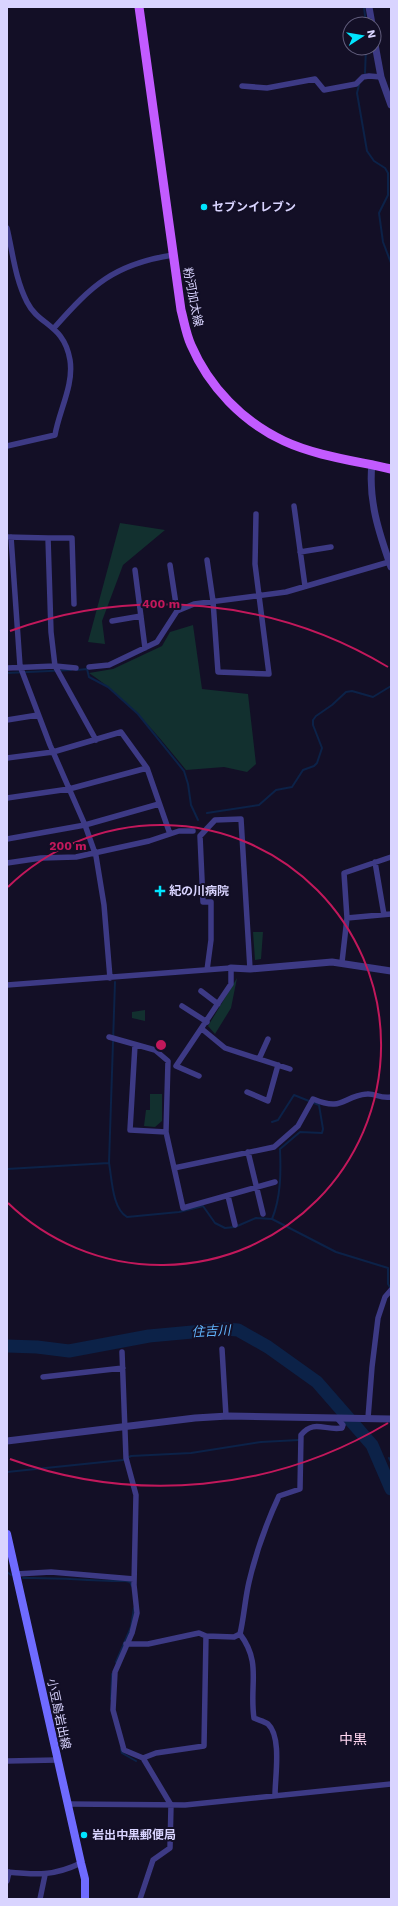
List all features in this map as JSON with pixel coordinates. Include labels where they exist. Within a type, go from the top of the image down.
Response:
[{"type":"main road","name":"粉河加太線","points":[[139,7],[181,310],[190,344],[201,366],[215,387],[234,408],[256,425],[285,442],[314,451],[391,469]]},
{"type":"main road","name":"小豆島岩出線","points":[[7,1534],[85,1879],[85,1899]]},
{"type":"street","points":[[377,56],[381,77],[391,105]]},
{"type":"street","points":[[242,86],[267,88],[315,79],[324,90],[356,84],[363,78],[369,76],[381,77]]},
{"type":"street","points":[[7,228],[17,278],[28,303],[62,337],[70,361],[66,394],[55,434],[7,446]]},
{"type":"street","points":[[54,328],[98,283],[125,268],[148,259],[173,255]]},
{"type":"street","points":[[89,667],[109,664],[156,642],[177,611],[194,604],[286,592],[390,564],[377,526],[371,480],[372,464]]},
{"type":"street","points":[[294,506],[305,586]]},
{"type":"street","points":[[207,560],[213,601],[218,672],[269,674],[255,564],[256,514]]},
{"type":"street","points":[[74,604],[72,538],[9,537],[20,666],[38,715],[95,852],[99,868],[104,905],[110,978]]},
{"type":"street","points":[[48,538],[51,632],[55,666],[96,740]]},
{"type":"street","points":[[300,552],[330,547]]},
{"type":"street","points":[[170,565],[177,611]]},
{"type":"street","points":[[135,570],[145,648]]},
{"type":"street","points":[[112,621],[141,616]]},
{"type":"street","points":[[7,668],[20,666],[55,666],[76,668]]},
{"type":"street","points":[[7,720],[38,715]]},
{"type":"street","points":[[7,758],[53,752],[121,732],[147,768],[170,834]]},
{"type":"street","points":[[7,798],[69,789],[147,768]]},
{"type":"street","points":[[7,839],[85,825],[159,804]]},
{"type":"street","points":[[207,970],[211,940],[211,902],[203,902],[200,836],[215,820],[240,819],[250,969]]},
{"type":"street","points":[[7,863],[41,858],[76,857],[149,841],[178,831],[193,831]]},
{"type":"street","points":[[342,962],[347,918],[344,873],[391,856]]},
{"type":"street","points":[[375,862],[384,915]]},
{"type":"street","points":[[347,918],[391,914]]},
{"type":"street","points":[[7,985],[231,968],[250,969],[342,962],[391,971]]},
{"type":"street","points":[[199,1076],[176,1066],[207,1022],[230,984],[231,968]]},
{"type":"street","points":[[201,991],[218,1004]]},
{"type":"street","points":[[182,1006],[207,1022]]},
{"type":"street","points":[[202,1029],[225,1048],[290,1069]]},
{"type":"street","points":[[109,1037],[155,1050],[168,1062],[166,1132],[183,1208],[274,1182]]},
{"type":"street","points":[[259,1059],[268,1039]]},
{"type":"street","points":[[135,1044],[130,1130],[166,1132]]},
{"type":"street","points":[[247,1092],[268,1101],[278,1065]]},
{"type":"street","points":[[174,1168],[274,1147],[298,1126],[313,1099],[326,1105],[342,1104],[368,1094],[382,1098],[391,1097]]},
{"type":"street","points":[[248,1152],[263,1214]]},
{"type":"street","points":[[228,1196],[235,1225]]},
{"type":"street","points":[[368,1418],[378,1318],[381,1308],[390,1291]]},
{"type":"street","points":[[222,1349],[226,1416]]},
{"type":"street","points":[[122,1352],[126,1458],[136,1495],[134,1579],[137,1613],[132,1633],[115,1672],[113,1710],[124,1750],[143,1758],[171,1805],[170,1848],[153,1860],[140,1899]]},
{"type":"street","points":[[43,1377],[123,1368]]},
{"type":"street","points":[[7,1441],[125,1426],[226,1416],[391,1419]]},
{"type":"street","points":[[275,1794],[277,1760],[276,1746],[271,1729],[267,1724],[254,1718],[253,1658],[247,1643],[240,1634],[249,1582],[258,1549],[272,1512],[279,1496],[300,1488],[301,1435],[306,1429],[314,1426],[342,1428],[343,1426],[338,1418]]},
{"type":"street","points":[[16,1574],[51,1572],[134,1579]]},
{"type":"street","points":[[126,1644],[148,1644],[199,1633],[206,1636],[234,1637],[240,1634]]},
{"type":"street","points":[[143,1758],[156,1753],[204,1746],[206,1636]]},
{"type":"street","points":[[7,1761],[57,1760]]},
{"type":"street","points":[[68,1804],[171,1805],[391,1784]]},
{"type":"street","points":[[7,1881],[8,1872],[45,1875],[66,1870],[81,1863]]},
{"type":"street","points":[[40,1899],[45,1875]]},
{"type":"green space","points":[[120,523],[165,530],[123,565],[102,621],[105,644],[88,642]]},
{"type":"green space","points":[[193,625],[202,689],[248,694],[256,764],[247,772],[224,767],[186,770],[153,730],[117,694],[89,673],[113,669],[162,646],[170,632]]},
{"type":"green space","points":[[253,932],[263,932],[261,959],[255,960]]},
{"type":"green space","points":[[237,978],[231,1008],[215,1034],[208,1026]]},
{"type":"green space","points":[[145,1010],[145,1021],[132,1018],[132,1012]]},
{"type":"green space","points":[[150,1094],[162,1094],[162,1121],[155,1127],[144,1126],[146,1110],[150,1110]]},
{"type":"waterway","points":[[364,7],[365,16]]},
{"type":"waterway","points":[[365,73],[366,56]]},
{"type":"waterway","points":[[359,85],[357,93],[367,151],[374,161],[385,168],[388,173],[388,195],[379,213],[383,242],[391,263]]},
{"type":"waterway","points":[[77,670],[87,669],[89,677],[108,687],[138,714],[184,771],[188,784],[191,805],[198,820]]},
{"type":"waterway","points":[[7,673],[71,670]]},
{"type":"waterway","points":[[207,813],[259,805],[276,790],[292,787],[303,770],[314,766],[317,763],[322,748],[313,725],[313,720],[316,716],[332,705],[346,692],[352,691],[373,697],[391,686]]},
{"type":"waterway","points":[[109,1163],[115,982]]},
{"type":"waterway","points":[[272,1122],[278,1120],[294,1095],[319,1105],[323,1129],[322,1133],[300,1132],[280,1149],[279,1193],[272,1219]]},
{"type":"waterway","points":[[7,1169],[109,1163],[112,1185],[118,1207],[127,1217],[179,1212],[203,1206],[215,1223],[225,1228],[235,1227],[256,1218],[272,1219],[336,1252],[388,1268],[388,1284],[391,1289]]},
{"type":"waterway","name":"住吉川","points":[[7,1346],[37,1347],[69,1351],[149,1336],[225,1329],[238,1330],[268,1347],[317,1382],[372,1445],[391,1489]]},
{"type":"waterway","points":[[7,1472],[123,1460],[131,1456],[191,1453],[261,1442],[299,1440]]},
{"type":"waterway","points":[[389,1458],[391,1462]]},
{"type":"waterway","points":[[7,1572],[11,1575]]},
{"type":"waterway","points":[[23,1578],[126,1581],[130,1582],[132,1586]]},
{"type":"waterway","points":[[116,1662],[131,1627],[134,1608]]},
{"type":"waterway","points":[[111,1699],[112,1674]]},
{"type":"waterway","points":[[121,1749],[122,1753],[136,1761]]},
{"type":"place","name":"セブンイレブン","points":[[204,207]]},
{"type":"place","name":"紀の川病院","points":[[160,891]]},
{"type":"place","name":"岩出中黒郵便局","points":[[84,1835]]},
{"type":"district","name":"中黒","points":[[353,1739]]}]
